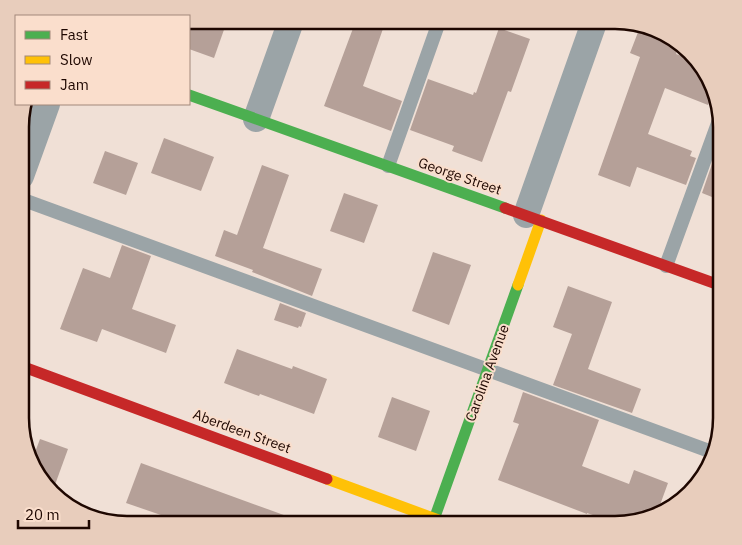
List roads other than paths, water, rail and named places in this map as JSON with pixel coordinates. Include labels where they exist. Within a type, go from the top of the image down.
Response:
[{"type":"street","points":[[256,119],[288,29]]},
{"type":"street","name":"Carolina Avenue","points":[[436,516],[487,371],[592,29]]},
{"type":"street","name":"George Street","points":[[190,95],[713,283]]},
{"type":"street","points":[[29,154],[47,105]]},
{"type":"street","name":"Aberdeen Street","points":[[29,369],[418,516]]},
{"type":"lane","points":[[388,166],[437,29]]},
{"type":"lane","points":[[666,266],[713,137]]},
{"type":"lane","points":[[29,202],[708,450]]}]
